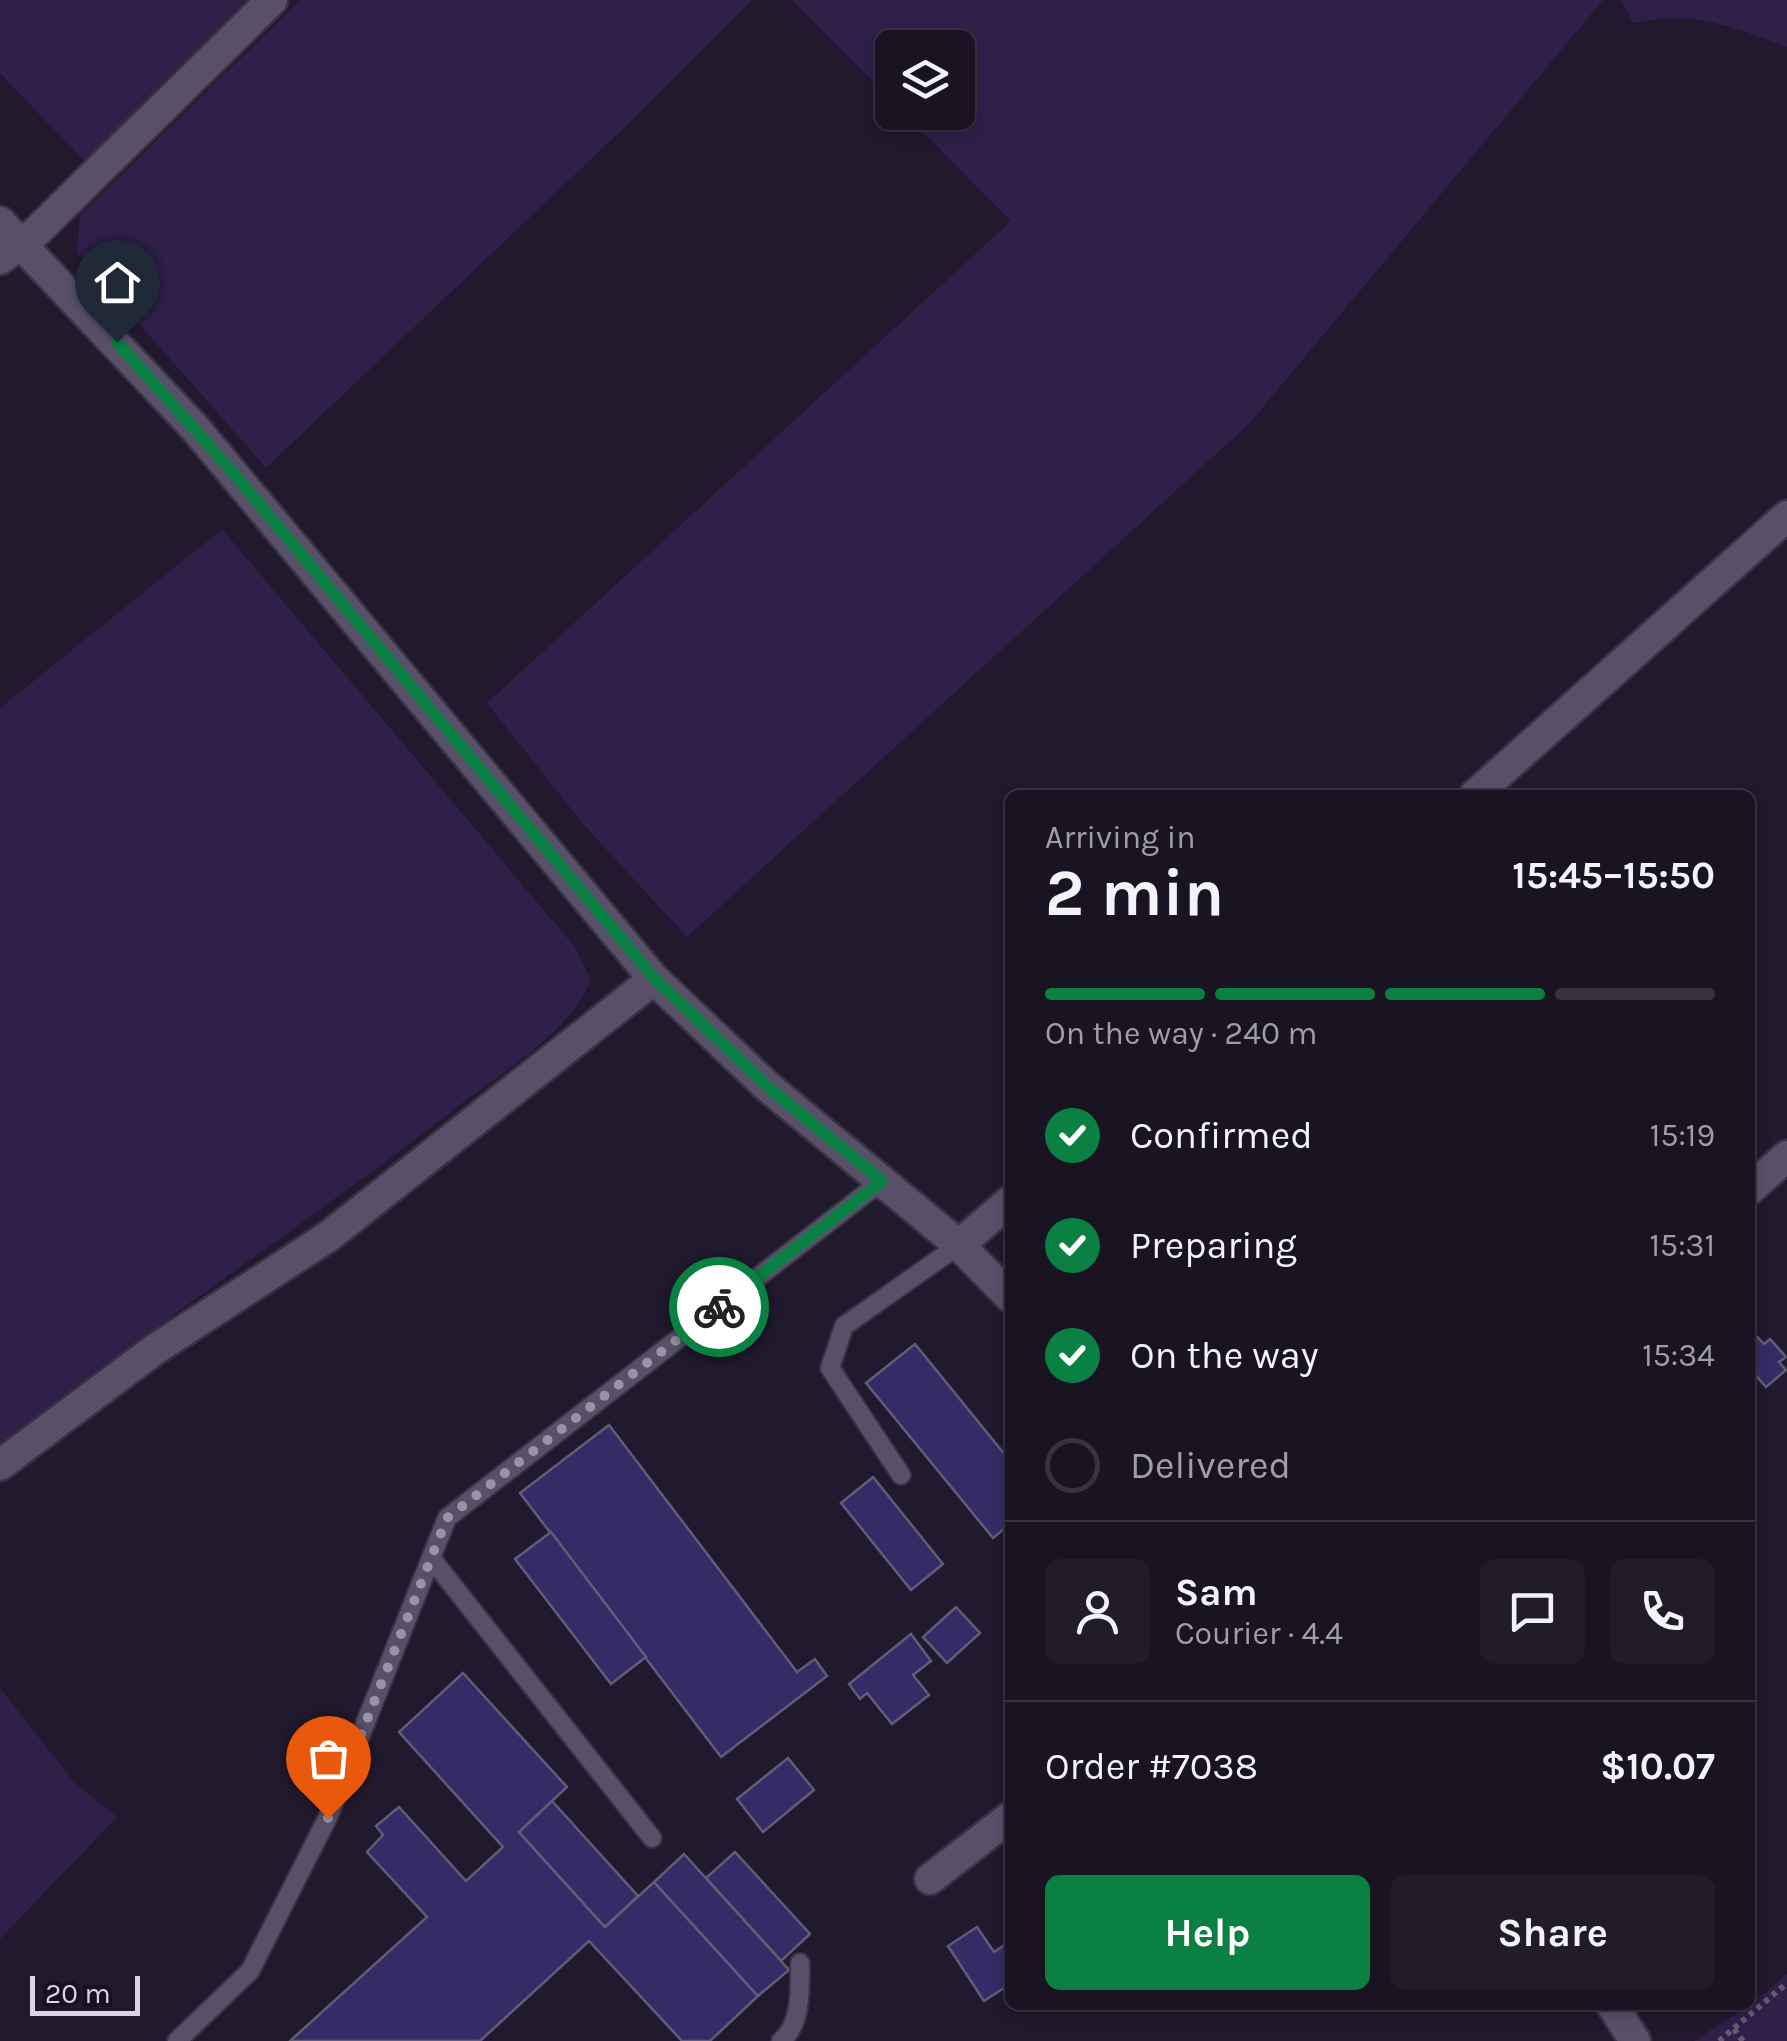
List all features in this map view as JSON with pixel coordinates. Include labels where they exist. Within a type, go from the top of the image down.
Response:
[{"type":"street","points":[[11,251],[272,0]]},
{"type":"street","points":[[0,222],[11,251],[195,428],[654,978],[768,1087],[959,1245],[1005,1291]]},
{"type":"street","points":[[1481,790],[1787,516]]},
{"type":"street","points":[[0,1465],[154,1350],[329,1236],[654,978]]},
{"type":"street","points":[[1755,1185],[1787,1156]]},
{"type":"street","points":[[959,1245],[1005,1204]]},
{"type":"street","points":[[930,1879],[1005,1822]]},
{"type":"street","points":[[1615,2010],[1635,2041]]},
{"type":"lane","points":[[178,2041],[250,1971],[328,1818],[447,1518],[882,1181]]},
{"type":"lane","points":[[901,1475],[830,1368],[844,1326],[959,1245]]},
{"type":"lane","points":[[431,1558],[652,1838]]},
{"type":"lane","points":[[781,2041],[790,2034],[800,1998],[800,1963]]},
{"type":"path","points":[[1719,2041],[1787,1983]]},
{"type":"path","points":[[1734,2029],[1742,2041]]},
{"type":"shaded area","points":[[0,0],[254,0],[88,165],[0,73]]},
{"type":"shaded area","points":[[300,0],[752,0],[626,126],[266,468],[77,253],[80,215]]},
{"type":"shaded area","points":[[792,0],[1603,0],[1249,424],[687,937],[583,824],[487,703],[1011,221],[921,130],[975,130],[975,30],[875,30],[875,84]]},
{"type":"shaded area","points":[[1621,0],[1787,0],[1787,47],[1694,19],[1633,23]]},
{"type":"shaded area","points":[[222,529],[575,947],[591,980],[567,1018],[534,1050],[0,1445],[0,708]]},
{"type":"shaded area","points":[[0,1688],[74,1782],[117,1817],[0,1939]]},
{"type":"shaded area","points":[[1787,1974],[1787,2041],[1694,2041],[1742,2010],[1755,2010],[1755,2001]]},
{"type":"building","points":[[1755,1334],[1764,1344],[1770,1339],[1786,1357],[1779,1362],[1786,1370],[1766,1387],[1755,1375]]},
{"type":"building","points":[[915,1344],[1005,1455],[1005,1528],[993,1538],[866,1383]]},
{"type":"building","points":[[609,1425],[797,1672],[815,1659],[827,1676],[721,1757],[520,1493]]},
{"type":"building","points":[[873,1477],[943,1564],[911,1590],[841,1503]]},
{"type":"building","points":[[551,1532],[646,1657],[611,1684],[515,1559]]},
{"type":"building","points":[[956,1607],[980,1633],[947,1663],[923,1637]]},
{"type":"building","points":[[911,1634],[931,1661],[913,1675],[929,1695],[892,1724],[867,1693],[860,1699],[849,1684]]},
{"type":"building","points":[[463,1673],[567,1787],[519,1832],[605,1927],[654,1882],[758,1996],[710,2041],[682,2041],[589,1941],[480,2041],[290,2041],[427,1917],[367,1852],[383,1835],[376,1826],[399,1807],[466,1881],[503,1847],[399,1732]]},
{"type":"building","points":[[788,1758],[814,1790],[763,1832],[737,1799]]},
{"type":"building","points":[[552,1801],[638,1896],[605,1927],[519,1832]]},
{"type":"building","points":[[735,1852],[810,1934],[781,1961],[706,1878]]},
{"type":"building","points":[[684,1854],[789,1970],[758,1996],[654,1882]]},
{"type":"building","points":[[977,1927],[994,1952],[1005,1945],[1005,1987],[984,2001],[948,1946]]},
{"type":"way so far","points":[[328,1818],[447,1518],[719,1307]]},
{"type":"route","points":[[117,342],[236,476],[654,978],[768,1087],[882,1181],[719,1307]]}]
